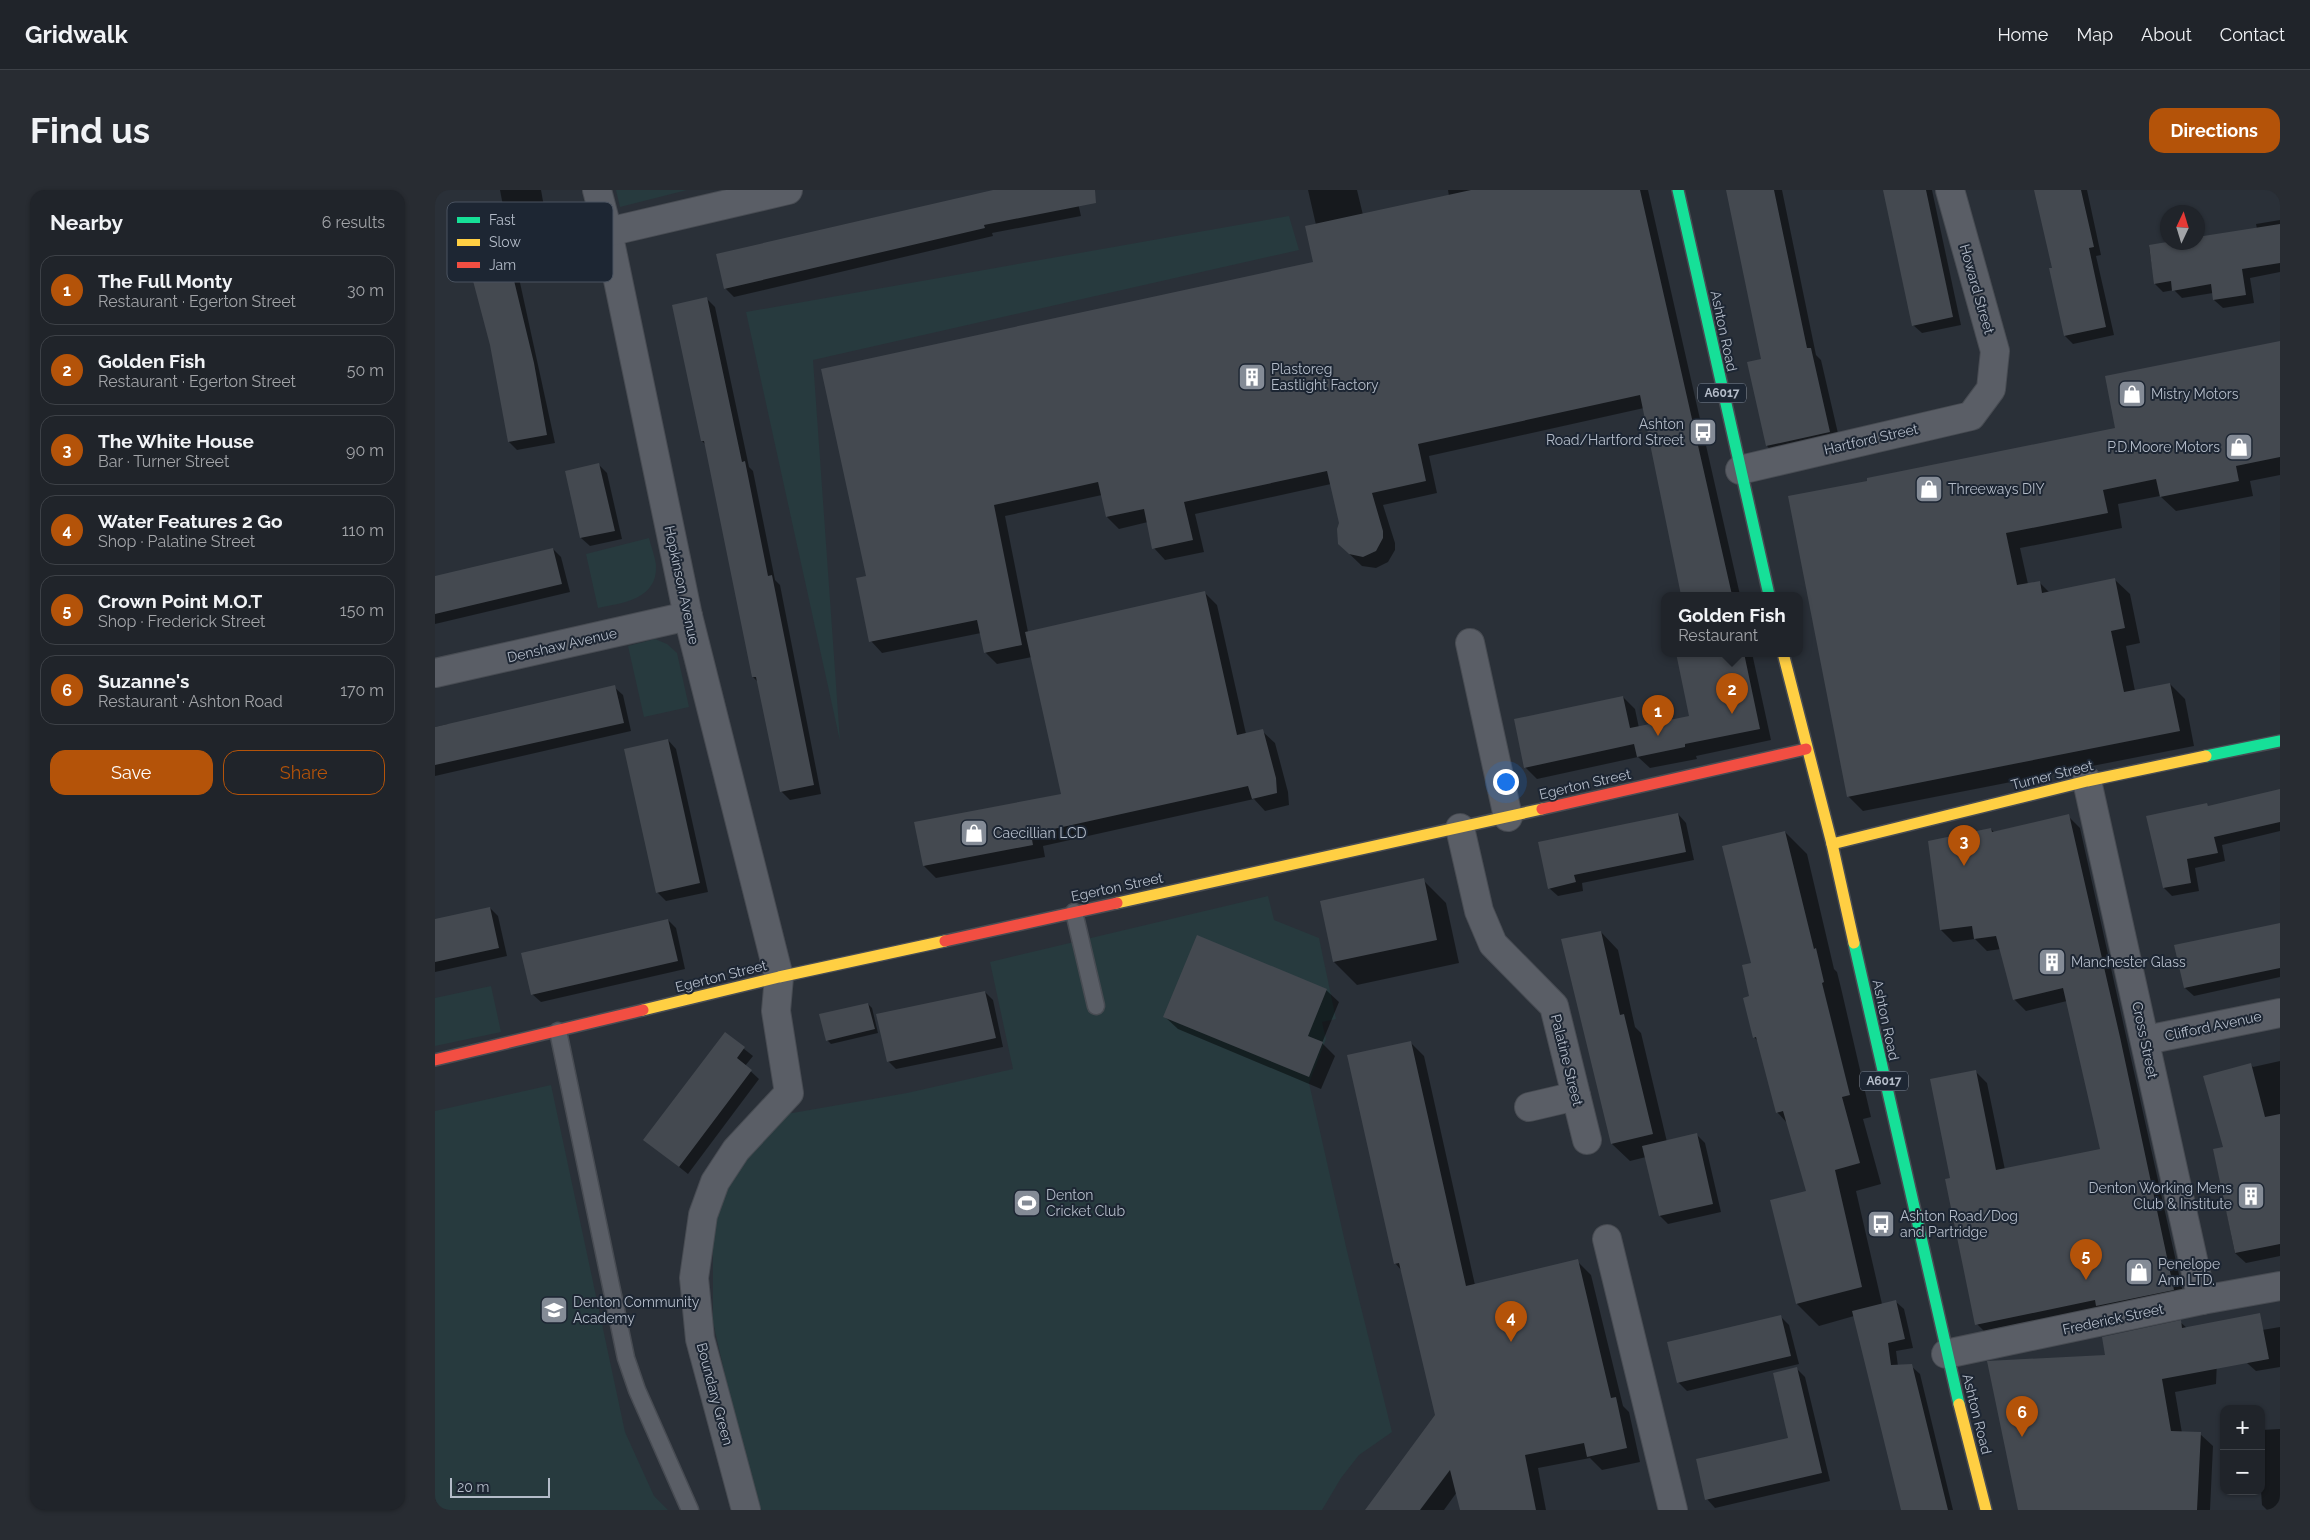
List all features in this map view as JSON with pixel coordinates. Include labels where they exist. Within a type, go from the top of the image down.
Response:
[{"type":"main road","name":"Ashton Road","points":[[1678,190],[1768,592]]},
{"type":"main road","name":"Ashton Road","points":[[1784,657],[1806,749],[1832,844],[1946,1354],[1986,1510]]},
{"type":"main road","name":"Turner Street","points":[[1832,844],[2087,781],[2280,741]]},
{"type":"main road","name":"Egerton Street","points":[[435,1060],[779,977],[1459,828],[1806,749]]},
{"type":"street","points":[[613,231],[788,190]]},
{"type":"street","name":"Howard Street","points":[[1950,190],[1995,351],[1991,389]]},
{"type":"street","name":"Hopkinson Avenue","points":[[613,256],[688,616],[779,977]]},
{"type":"street","name":"Hartford Street","points":[[1740,470],[1971,416],[1991,389]]},
{"type":"street","name":"Denshaw Avenue","points":[[435,673],[688,616]]},
{"type":"street","points":[[1471,642],[1508,817]]},
{"type":"street","name":"Cross Street","points":[[2087,781],[2146,1040],[2202,1300]]},
{"type":"street","name":"Palatine Street","points":[[1459,828],[1479,911],[1493,944],[1554,1006],[1587,1140]]},
{"type":"street","name":"Boundary Green","points":[[746,1510],[700,1339],[694,1278],[703,1215],[715,1182],[736,1150],[789,1093],[776,1011],[779,977]]},
{"type":"street","name":"Clifford Avenue","points":[[2146,1040],[2280,1012]]},
{"type":"street","points":[[1529,1106],[1576,1096]]},
{"type":"street","points":[[1607,1239],[1673,1510]]},
{"type":"street","name":"Frederick Street","points":[[1946,1354],[2202,1300],[2280,1286]]},
{"type":"lane","points":[[1074,912],[1096,1006]]},
{"type":"lane","points":[[558,1031],[626,1358],[637,1390],[690,1510]]},
{"type":"green space","points":[[616,190],[687,190],[620,207]]},
{"type":"green space","points":[[1289,216],[1299,250],[813,360],[840,741],[746,312]]},
{"type":"green space","points":[[649,538],[656,565],[655,576],[651,585],[645,592],[628,601],[598,608],[586,554]]},
{"type":"green space","points":[[655,639],[667,644],[677,653],[689,707],[644,717],[628,646]]},
{"type":"green space","name":"Denton Cricket Club","points":[[1268,896],[1274,920],[1319,938],[1336,1019],[1322,1022],[1326,1039],[1309,1083],[1347,1251],[1392,1432],[1359,1455],[1341,1478],[1322,1510],[759,1510],[749,1481],[713,1322],[713,1221],[724,1186],[781,1115],[907,1093],[1013,1069],[990,962]]},
{"type":"green space","points":[[491,986],[501,1032],[435,1046],[435,998]]},
{"type":"green space","name":"Denton Community Academy","points":[[551,1085],[625,1432],[654,1496],[668,1510],[435,1510],[435,1111]]},
{"type":"building","points":[[993,190],[1095,190],[1096,203],[984,225],[985,228],[724,289],[716,254]]},
{"type":"building","name":"Plastoreg Eastlight Factory","points":[[1471,190],[1640,190],[1731,592],[1680,592],[1640,395],[1418,444],[1426,481],[1372,493],[1383,531],[1383,538],[1376,551],[1363,557],[1349,554],[1338,544],[1337,529],[1339,523],[1327,471],[1184,502],[1193,540],[1152,549],[1144,509],[1106,517],[1098,482],[994,505],[1022,645],[984,653],[977,620],[869,642],[856,578],[866,576],[821,369],[1313,262],[1305,226]]},
{"type":"building","points":[[1726,190],[1774,190],[1807,348],[1811,348],[1830,432],[1766,446],[1747,362],[1761,359]]},
{"type":"building","points":[[1883,190],[1926,190],[1953,317],[1912,326]]},
{"type":"building","points":[[2034,190],[2081,190],[2094,247],[2089,248],[2106,327],[2064,336],[2049,268],[2052,268]]},
{"type":"building","points":[[2280,224],[2280,263],[2242,269],[2246,295],[2213,300],[2211,284],[2172,291],[2171,281],[2154,284],[2149,245],[2160,243],[2160,250],[2205,250],[2205,236]]},
{"type":"building","points":[[473,282],[514,282],[534,363],[547,435],[508,442],[490,345]]},
{"type":"building","points":[[707,297],[742,462],[745,461],[768,576],[772,575],[814,785],[780,792],[756,677],[752,677],[704,441],[701,441],[672,305]]},
{"type":"building","points":[[2280,341],[2280,457],[2236,466],[2239,481],[2160,497],[2156,479],[2103,490],[2108,513],[2006,533],[2017,585],[2040,581],[2042,593],[2115,578],[2125,628],[2111,631],[2124,692],[2170,683],[2180,731],[1847,797],[1788,496],[1867,481],[1867,478],[2115,428],[2105,376]]},
{"type":"building","points":[[599,463],[615,531],[580,538],[565,471]]},
{"type":"building","points":[[553,548],[562,584],[435,614],[435,576]]},
{"type":"building","points":[[1205,591],[1237,735],[1263,729],[1276,778],[1277,793],[1252,799],[1248,786],[1031,834],[1033,845],[923,866],[914,822],[1061,794],[1025,632]]},
{"type":"building","points":[[1677,657],[1745,657],[1760,729],[1685,744],[1685,747],[1637,757],[1634,744],[1524,768],[1514,719],[1623,696],[1630,728],[1689,716]]},
{"type":"building","points":[[615,685],[624,723],[435,765],[435,727]]},
{"type":"building","points":[[668,739],[700,883],[656,893],[624,749]]},
{"type":"building","points":[[2280,789],[2280,822],[2214,837],[2218,853],[2187,859],[2191,883],[2163,888],[2146,816],[2207,803],[2208,806]]},
{"type":"building","points":[[1678,813],[1686,852],[1574,875],[1576,882],[1548,889],[1538,842]]},
{"type":"building","points":[[2069,814],[2120,1037],[2174,1290],[2096,1306],[2095,1300],[1975,1325],[1945,1179],[1950,1178],[1930,1079],[1976,1070],[1996,1170],[2100,1149],[2063,988],[2013,1000],[1996,936],[1974,939],[1972,926],[1940,930],[1928,841],[1991,828],[1992,832]]},
{"type":"building","points":[[1785,831],[1814,949],[1816,948],[1824,982],[1822,983],[1850,1095],[1842,1097],[1860,1163],[1835,1170],[1862,1287],[1796,1304],[1770,1200],[1806,1191],[1783,1111],[1776,1113],[1756,1037],[1753,1038],[1743,998],[1749,996],[1742,965],[1751,963],[1722,846]]},
{"type":"building","points":[[1424,878],[1437,940],[1333,962],[1320,901]]},
{"type":"building","points":[[490,907],[499,948],[435,962],[435,919]]},
{"type":"building","points":[[668,919],[678,961],[531,995],[521,953]]},
{"type":"building","points":[[2280,923],[2280,968],[2184,988],[2174,945]]},
{"type":"building","points":[[1601,931],[1620,1015],[1624,1014],[1653,1134],[1611,1144],[1561,939]]},
{"type":"building","points":[[1197,935],[1327,989],[1308,1036],[1323,1042],[1309,1077],[1163,1017]]},
{"type":"building","points":[[985,991],[996,1038],[887,1062],[876,1014]]},
{"type":"building","points":[[868,1003],[875,1029],[826,1041],[819,1014]]},
{"type":"building","points":[[725,1032],[745,1047],[737,1058],[752,1070],[679,1167],[643,1140]]},
{"type":"building","points":[[1411,1041],[1466,1286],[1578,1259],[1611,1398],[1616,1397],[1627,1448],[1587,1457],[1584,1443],[1525,1455],[1536,1510],[1460,1510],[1450,1470],[1420,1510],[1365,1510],[1435,1415],[1399,1263],[1394,1264],[1347,1055]]},
{"type":"building","name":"Denton Working Mens Club & Institute","points":[[2251,1063],[2265,1117],[2280,1114],[2280,1244],[2235,1253],[2213,1149],[2223,1147],[2203,1076]]},
{"type":"building","points":[[1697,1133],[1713,1204],[1659,1216],[1642,1146]]},
{"type":"building","points":[[1896,1300],[1905,1339],[1888,1343],[1891,1365],[1912,1364],[1948,1510],[1901,1510],[1852,1311]]},
{"type":"building","points":[[2260,1313],[2269,1359],[2162,1379],[2171,1431],[2201,1432],[2197,1510],[2018,1510],[1987,1361],[2105,1355],[2102,1337],[2181,1320],[2182,1328]]},
{"type":"building","points":[[1781,1315],[1791,1356],[1677,1383],[1667,1342]]},
{"type":"building","points":[[1797,1367],[1822,1473],[1705,1500],[1696,1459],[1788,1438],[1773,1373]]},
{"type":"traffic: fast","points":[[1678,190],[1768,592]]},
{"type":"traffic: fast","points":[[2206,756],[2280,741]]},
{"type":"traffic: fast","points":[[1854,943],[1959,1404]]},
{"type":"traffic: slow","points":[[1784,657],[1832,844],[1854,943]]},
{"type":"traffic: slow","points":[[1832,844],[2087,781],[2206,756]]},
{"type":"traffic: slow","points":[[1117,903],[1542,809]]},
{"type":"traffic: slow","points":[[643,1010],[779,977],[945,941]]},
{"type":"traffic: slow","points":[[1959,1404],[1986,1510]]},
{"type":"traffic: jam","points":[[1542,809],[1806,749]]},
{"type":"traffic: jam","points":[[945,941],[1117,903]]},
{"type":"traffic: jam","points":[[435,1060],[643,1010]]},
{"type":"place","name":"Plastoreg Eastlight Factory","points":[[1252,377]]},
{"type":"place","name":"Mistry Motors","points":[[2132,394]]},
{"type":"place","name":"Ashton Road/Hartford Street","points":[[1703,432]]},
{"type":"place","name":"P.D.Moore Motors","points":[[2239,447]]},
{"type":"place","name":"Threeways DIY","points":[[1929,489]]},
{"type":"place","name":"Golden Fish","points":[[1732,714]]},
{"type":"place","name":"The Full Monty","points":[[1658,736]]},
{"type":"place","name":"Caecillian LCD","points":[[974,833]]},
{"type":"place","name":"The White House","points":[[1964,866]]},
{"type":"place","name":"Manchester Glass","points":[[2052,962]]},
{"type":"place","name":"Denton Working Mens Club & Institute","points":[[2251,1196]]},
{"type":"place","name":"Denton Cricket Club","points":[[1027,1203]]},
{"type":"place","name":"Ashton Road/Dog and Partridge","points":[[1881,1224]]},
{"type":"place","name":"Penelope Ann LTD.","points":[[2139,1272]]},
{"type":"place","name":"Crown Point M.O.T","points":[[2086,1280]]},
{"type":"place","name":"Denton Community Academy","points":[[554,1310]]},
{"type":"place","name":"Water Features 2 Go","points":[[1511,1342]]},
{"type":"place","name":"Suzanne's","points":[[2022,1437]]}]
